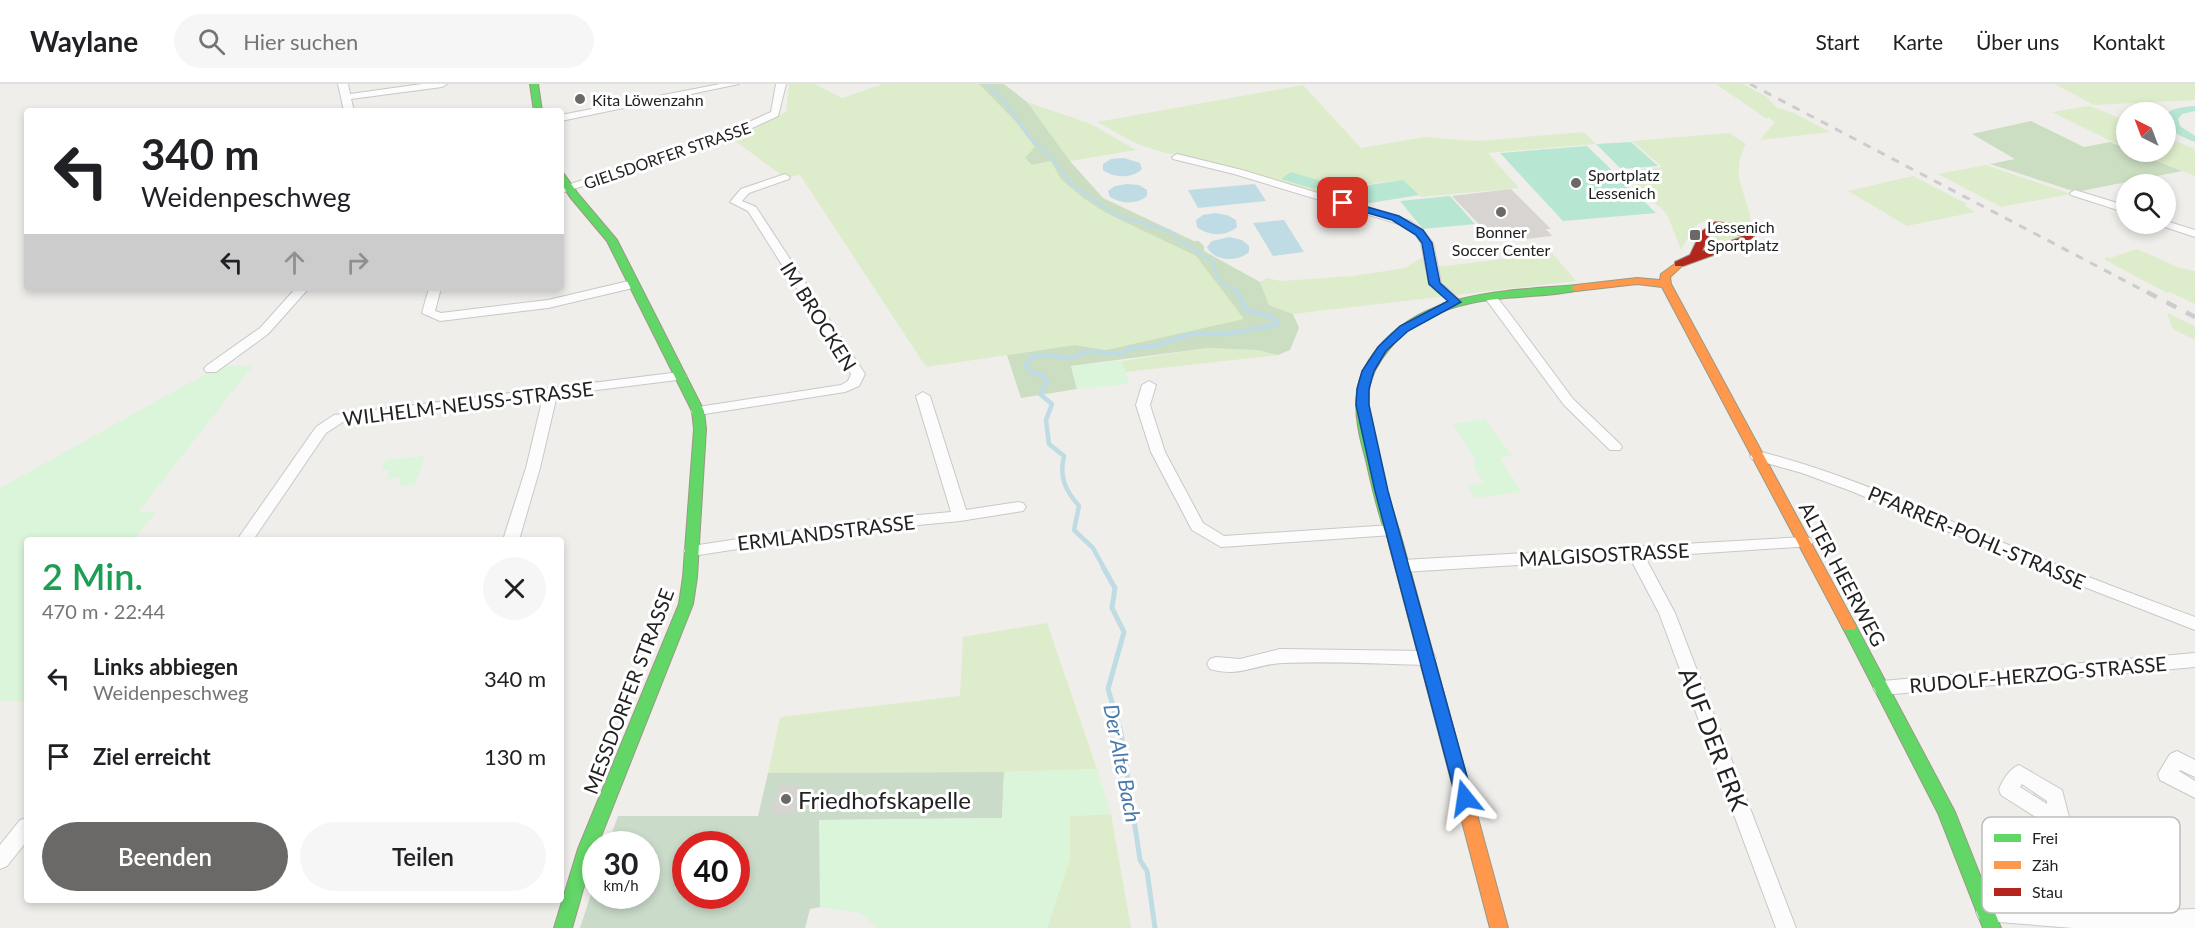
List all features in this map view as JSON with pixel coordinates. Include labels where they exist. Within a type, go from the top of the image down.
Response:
[{"type":"street","points":[[344,84],[348,108]]},
{"type":"street","points":[[346,97],[442,84]]},
{"type":"street","points":[[534,84],[538,108]]},
{"type":"street","points":[[564,117],[734,84]]},
{"type":"street","name":"GIELSDORFER STRASSE","points":[[565,189],[720,139],[770,118],[776,114],[782,84]]},
{"type":"street","points":[[1178,158],[1238,172],[1406,223],[1419,232],[1427,243],[1435,284],[1456,302]]},
{"type":"street","name":"IM BROCKEN","points":[[698,411],[844,388],[854,383],[858,374],[752,209],[735,202],[745,191],[785,177]]},
{"type":"street","name":"MESSDORFER STRASSE","points":[[563,928],[570,873],[587,849],[686,604],[700,429],[698,411],[612,240],[565,189]]},
{"type":"street","points":[[2075,194],[2116,207]]},
{"type":"street","points":[[2176,227],[2194,232]]},
{"type":"street","points":[[1499,928],[1366,431],[1362,405],[1368,371],[1382,349],[1404,328],[1456,302],[1637,281],[1666,284],[1665,276],[1670,268],[1676,263],[1694,257]]},
{"type":"street","points":[[434,291],[428,312],[440,317],[548,304],[633,284]]},
{"type":"street","name":"ALTER HEERWEG","points":[[1666,284],[1756,456],[1805,542],[1946,812],[1982,902]]},
{"type":"street","points":[[211,369],[264,331],[300,291]]},
{"type":"street","points":[[1491,298],[1581,416],[1604,434],[1615,447]]},
{"type":"street","name":"WILHELM-NEUSS-STRASSE","points":[[247,537],[321,430],[328,423],[339,418],[680,376]]},
{"type":"street","points":[[1149,385],[1143,405],[1158,452],[1197,526],[1221,542],[1392,530]]},
{"type":"street","points":[[512,537],[533,468],[551,393]]},
{"type":"street","points":[[923,396],[960,516]]},
{"type":"street","name":"PFARRER-POHL-STRASSE","points":[[1756,456],[1795,464],[1855,486],[2085,583],[2195,624]]},
{"type":"street","name":"ERMLANDSTRASSE","points":[[692,551],[877,524],[960,516],[1018,507]]},
{"type":"street","name":"MALGISOSTRASSE","points":[[1403,566],[1805,542]]},
{"type":"street","name":"AUF DER ERK","points":[[1635,552],[1666,613],[1786,928]]},
{"type":"street","points":[[1216,664],[1240,666],[1280,656],[1427,658]]},
{"type":"street","name":"RUDOLF-HERZOG-STRASSE","points":[[1882,688],[2195,660]]},
{"type":"street","points":[[2195,769],[2177,759],[2167,774],[2195,790]]},
{"type":"street","points":[[0,860],[24,830]]},
{"type":"street","points":[[2155,913],[2166,920]]},
{"type":"street","points":[[1989,920],[2195,919]]},
{"type":"green space","points":[[789,84],[815,84],[842,98],[883,84],[979,84],[1015,121],[1036,147],[1025,158],[1032,165],[1051,161],[1062,179],[1106,213],[1196,256],[1246,319],[1106,350],[1075,345],[926,367],[800,175],[784,177],[731,138],[786,112]]},
{"type":"green space","points":[[979,84],[1004,84],[1027,102],[1070,161],[1103,198],[1194,241],[1199,241],[1204,246],[1204,251],[1260,282],[1269,305],[1293,314],[1299,328],[1290,350],[1278,355],[1257,350],[1208,348],[1071,366],[1077,389],[1021,398],[1007,355],[1075,345],[1106,350],[1244,319],[1196,256],[1106,213],[1061,179],[1051,161],[1032,165],[1025,158],[1035,147],[1015,121]]},
{"type":"green space","points":[[1716,84],[1743,84],[1767,97],[1776,107],[1794,113],[1830,132],[1760,140],[1775,122],[1768,117],[1767,119]]},
{"type":"green space","points":[[2055,84],[2195,84],[2195,100],[2116,102],[2116,104],[2094,105]]},
{"type":"green space","points":[[1303,85],[1361,148],[1424,137],[1477,141],[1584,132],[1596,144],[1488,153],[1519,188],[1421,197],[1403,180],[1344,187],[1331,193],[1319,193],[1237,169],[1158,151],[1135,143],[1097,122]]},
{"type":"green space","points":[[1027,102],[1091,124],[1136,150],[1070,161]]},
{"type":"green space","points":[[2090,106],[2116,117],[2116,144],[2052,112]]},
{"type":"green space","points":[[2195,106],[2195,111],[2182,114],[2178,119],[2180,126],[2195,136],[2195,142],[2176,132],[2176,109]]},
{"type":"green space","points":[[2031,121],[2084,147],[2110,142],[2116,144],[2116,162],[2159,162],[2182,171],[2167,174],[2116,174],[2116,184],[2076,192],[1990,164],[2015,159],[1972,134]]},
{"type":"green space","points":[[1729,133],[1746,144],[1741,156],[1739,177],[1748,206],[1751,229],[1721,221],[1706,221],[1694,228],[1681,250],[1667,214],[1621,171],[1662,167],[1632,141]]},
{"type":"green space","points":[[2176,141],[2195,149],[2195,176],[2159,162],[2176,162]]},
{"type":"green space","points":[[1631,142],[1658,166],[1621,169],[1596,144]]},
{"type":"green space","name":"Sportplatz Lessenich","points":[[1587,146],[1656,213],[1563,221],[1500,153]]},
{"type":"green space","points":[[1986,165],[2071,194],[2001,207],[1938,174]]},
{"type":"green space","points":[[1291,172],[1324,182],[1315,189],[1281,179]]},
{"type":"green space","points":[[1913,176],[1967,204],[1965,206],[1975,212],[1907,226],[1848,191]]},
{"type":"green space","points":[[1403,180],[1419,195],[1364,204],[1349,188]]},
{"type":"green space","points":[[1450,196],[1475,224],[1423,229],[1400,201]]},
{"type":"green space","points":[[1732,230],[1741,236],[1712,250],[1706,248],[1716,231]]},
{"type":"green space","points":[[2137,249],[2180,268],[2195,271],[2195,304],[2170,292],[2167,293],[2105,260],[2105,257],[2110,258]]},
{"type":"green space","points":[[1552,253],[1576,281],[1293,314],[1269,305],[1260,282],[1267,278],[1281,281],[1353,276],[1405,268],[1421,258],[1437,267]]},
{"type":"green space","points":[[2167,313],[2195,326],[2195,340],[2173,329]]},
{"type":"green space","points":[[1208,348],[1257,350],[1278,355],[1125,372],[1122,361]]},
{"type":"green space","points":[[1122,361],[1129,384],[1077,389],[1071,366]]},
{"type":"green space","points":[[253,365],[138,512],[156,512],[136,537],[24,537],[24,701],[0,701],[0,488],[220,366]]},
{"type":"green space","points":[[1485,419],[1512,456],[1499,457],[1522,492],[1475,498],[1468,486],[1484,483],[1474,467],[1475,460],[1453,424]]},
{"type":"green space","points":[[425,456],[415,484],[399,486],[402,477],[387,479],[390,470],[381,471],[386,460]]},
{"type":"green space","points":[[1047,623],[1097,769],[1004,772],[768,773],[780,717],[960,696],[963,637]]},
{"type":"green space","points":[[1097,769],[1111,814],[1070,816],[1070,858],[1047,928],[877,928],[861,913],[820,907],[819,820],[1002,818],[1004,772]]},
{"type":"green space","points":[[1004,772],[1002,818],[820,820],[820,907],[810,909],[805,928],[580,928],[586,909],[660,909],[660,831],[613,831],[618,816],[758,816],[768,773]]},
{"type":"green space","points":[[1111,814],[1131,928],[1047,928],[1070,858],[1070,816]]},
{"type":"water","points":[[1124,158],[1140,163],[1142,169],[1128,176],[1112,175],[1103,170],[1103,164],[1111,159]]},
{"type":"water","points":[[1255,184],[1266,201],[1198,208],[1188,190]]},
{"type":"water","points":[[1139,185],[1147,190],[1147,196],[1129,203],[1110,197],[1108,191],[1115,186]]},
{"type":"water","points":[[1215,213],[1227,215],[1236,220],[1237,227],[1217,234],[1197,227],[1196,220],[1203,215]]},
{"type":"water","points":[[1284,220],[1304,252],[1273,256],[1253,223]]},
{"type":"water","points":[[1229,237],[1242,240],[1249,246],[1249,252],[1239,258],[1226,259],[1210,252],[1207,247],[1212,241]]},
{"type":"building","name":"Bonner Soccer Center","points":[[1511,189],[1551,229],[1546,229],[1552,236],[1508,241],[1505,238],[1493,239],[1452,196]]},
{"type":"building","name":"Friedhofskapelle","points":[[779,785],[800,785],[794,813],[772,813]]},
{"type":"waterway","name":"Der Alte Bach","points":[[987,84],[1007,105],[1030,138],[1050,156],[1073,186],[1118,216],[1170,231],[1181,242],[1192,246],[1196,252],[1213,261],[1217,279],[1239,294]]},
{"type":"waterway","name":"Der Alte Bach","points":[[1104,568],[1093,548],[1074,530],[1079,506],[1064,483],[1062,470],[1064,456],[1049,444],[1046,420],[1052,404],[1040,394],[1047,381],[1044,376],[1029,371],[1026,365],[1032,357],[1040,355],[1073,358],[1087,351],[1120,354],[1131,348],[1155,346],[1190,334],[1224,334],[1277,325],[1277,321],[1269,316],[1246,310],[1239,294]]},
{"type":"waterway","name":"Der Alte Bach","points":[[1103,567],[1115,588],[1112,608],[1124,632],[1108,689],[1121,733],[1140,860],[1147,871],[1155,928]]},
{"type":"railway","points":[[1750,84],[2150,294]]},
{"type":"railway","points":[[2147,292],[2195,317]]},
{"type":"traffic: fast","points":[[534,84],[538,108]]},
{"type":"traffic: fast","points":[[563,928],[587,849],[686,604],[690,577],[700,429],[698,411],[612,240],[564,180]]},
{"type":"traffic: fast","points":[[1395,540],[1370,452],[1363,417],[1363,387],[1377,356],[1400,331],[1421,317],[1445,307],[1497,296],[1576,288]]},
{"type":"traffic: fast","points":[[1849,626],[1946,812],[1982,903]]},
{"type":"traffic: fast","points":[[1986,913],[1992,928]]},
{"type":"traffic: slow","points":[[1679,264],[1665,276],[1666,284],[1849,626]]},
{"type":"traffic: slow","points":[[1576,288],[1637,281],[1666,284]]},
{"type":"traffic: slow","points":[[1395,540],[1499,928]]},
{"type":"traffic: jam","points":[[1679,264],[1749,237],[1731,226],[1715,225],[1705,234],[1694,257]]},
{"type":"place","name":"Kita Löwenzahn","points":[[580,99]]},
{"type":"place","name":"Sportplatz Lessenich","points":[[1576,183]]},
{"type":"place","name":"Bonner Soccer Center","points":[[1501,212]]},
{"type":"place","name":"Lessenich Sportplatz","points":[[1695,235]]},
{"type":"place","name":"Friedhofskapelle","points":[[786,799]]},
{"type":"route","points":[[1343,203],[1396,218],[1419,232],[1427,243],[1435,284],[1456,302],[1404,328],[1382,349],[1368,371],[1362,405],[1366,431],[1465,798]]}]
